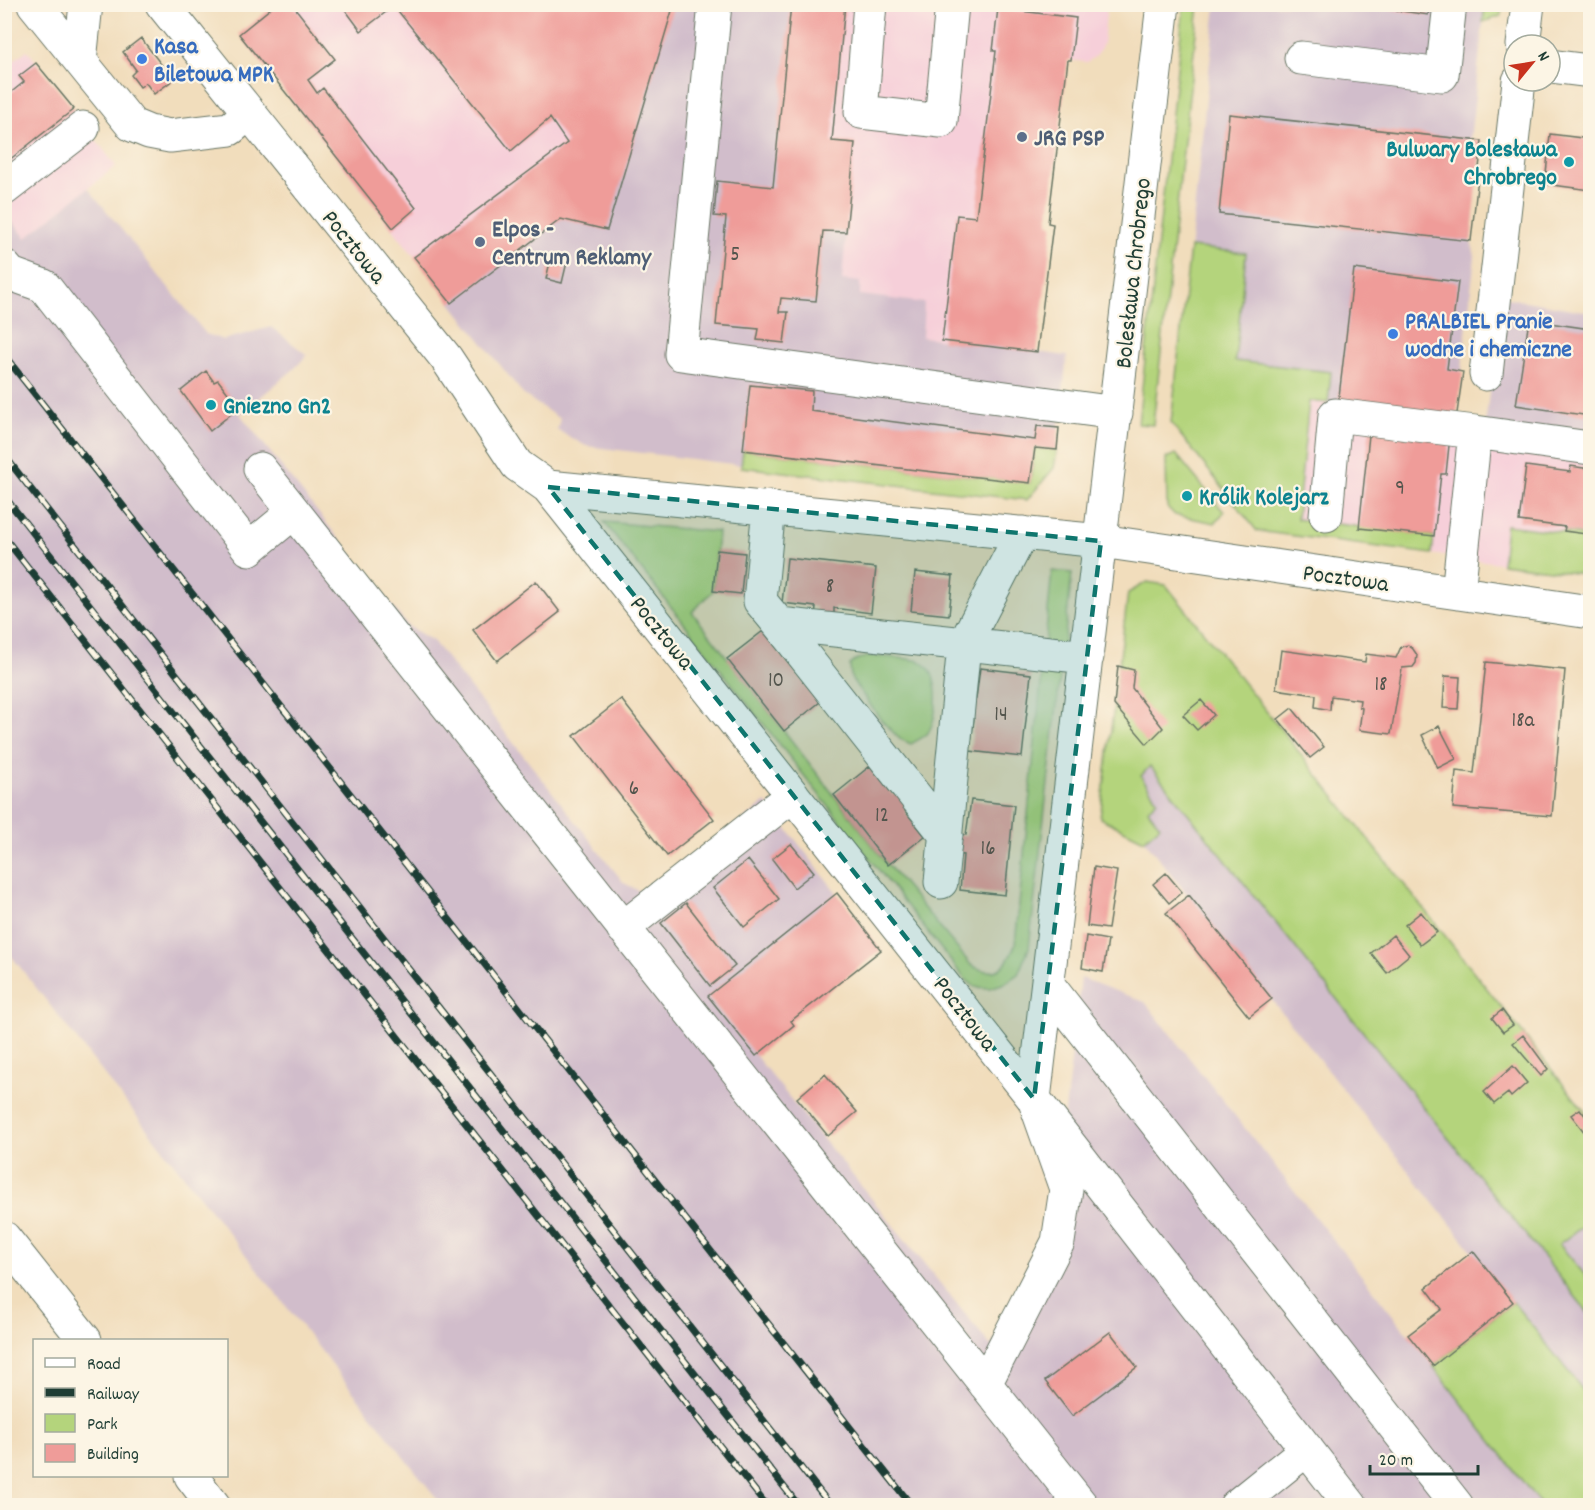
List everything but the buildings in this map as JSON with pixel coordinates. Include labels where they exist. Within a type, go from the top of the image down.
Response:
[{"type":"street","points":[[80,61],[86,4]]},
{"type":"street","name":"Pocztowa","points":[[162,4],[446,358],[517,465],[548,486],[1034,1099],[1351,1506]]},
{"type":"street","points":[[715,4],[681,354],[1116,413]]},
{"type":"street","points":[[870,4],[861,112],[941,121],[952,4]]},
{"type":"street","name":"Bolesława Chrobrego","points":[[1101,541],[1162,4]]},
{"type":"street","points":[[1301,58],[1442,75],[1450,4]]},
{"type":"street","points":[[1524,33],[1528,4]]},
{"type":"street","points":[[42,9],[80,61],[132,125],[149,132],[170,136],[230,129],[249,113]]},
{"type":"street","points":[[1562,68],[1590,71]]},
{"type":"street","points":[[1486,374],[1518,93]]},
{"type":"street","points":[[4,189],[83,128]]},
{"type":"street","points":[[4,266],[11,274],[44,285],[249,549],[294,512]]},
{"type":"street","points":[[1326,514],[1335,415],[1590,447]]},
{"type":"street","points":[[1458,593],[1475,432]]},
{"type":"street","points":[[260,469],[1082,1506]]},
{"type":"street","name":"Pocztowa","points":[[548,486],[1101,541],[1590,612]]},
{"type":"street","points":[[769,507],[760,601],[946,835]]},
{"type":"street","points":[[941,882],[964,645],[1022,533]]},
{"type":"street","points":[[986,1384],[1058,1242],[1066,1189],[1034,1099],[1101,541]]},
{"type":"street","points":[[779,624],[1087,657]]},
{"type":"street","points":[[623,928],[793,795]]},
{"type":"street","points":[[1048,985],[1457,1506]]},
{"type":"street","points":[[4,1238],[83,1339]]},
{"type":"street","points":[[1236,1506],[1307,1449]]},
{"type":"street","points":[[192,1477],[214,1506]]},
{"type":"highlighted area","points":[[548,487],[1101,541],[1034,1099],[793,795]]},
{"type":"shaded area","points":[[276,5],[620,5],[561,219],[451,303],[239,34]]},
{"type":"shaded area","points":[[619,5],[791,5],[773,187],[823,231],[846,232],[842,280],[860,282],[860,295],[924,303],[922,337],[1067,356],[1054,468],[1027,500],[586,446],[557,430],[560,419],[524,395],[451,303],[561,219]]},
{"type":"shaded area","points":[[791,5],[1107,5],[1103,44],[1096,56],[1087,62],[1068,60],[1048,223],[1053,224],[1037,352],[922,337],[924,303],[859,295],[842,280],[823,231],[773,187]]},
{"type":"shaded area","points":[[1216,5],[1485,5],[1470,140],[1482,141],[1471,241],[1475,256],[1456,420],[1176,383]]},
{"type":"shaded area","points":[[27,50],[116,166],[26,238],[5,212],[5,67]]},
{"type":"shaded area","points":[[88,188],[206,334],[223,340],[271,327],[307,355],[294,369],[240,414],[408,626],[433,641],[624,883],[641,892],[658,888],[766,802],[837,893],[708,997],[991,1346],[1050,1236],[1081,978],[1145,1002],[1433,1366],[1513,1302],[1144,840],[1100,818],[1114,705],[1562,1241],[1590,1221],[1590,1505],[442,1505],[5,948],[4,212],[26,238]]},
{"type":"shaded area","points":[[1501,297],[1590,312],[1590,439],[1485,426]]},
{"type":"shaded area","points":[[1176,383],[1590,439],[1590,575],[1257,531],[1171,423]]},
{"type":"green space","points":[[1184,5],[1199,5],[1153,425],[1138,424]]},
{"type":"green space","points":[[1485,5],[1502,5],[1501,16],[1483,22]]},
{"type":"green space","points":[[1190,247],[1246,253],[1235,361],[1331,372],[1328,403],[1309,401],[1297,519],[1434,536],[1432,554],[1257,531],[1171,423]]},
{"type":"green space","points":[[1035,448],[1057,450],[1054,468],[1027,500],[741,467],[743,450],[1030,483]]},
{"type":"green space","points":[[1176,454],[1224,512],[1215,523],[1175,515],[1167,507],[1166,458]]},
{"type":"green space","points":[[604,522],[718,532],[713,591],[692,612],[888,865],[971,965],[987,971],[994,971],[1004,966],[1015,945],[1052,571],[1072,573],[1029,948],[1018,974],[1005,983],[990,988],[975,987],[964,978]]},
{"type":"green space","points":[[1506,525],[1590,536],[1590,575],[1502,564]]},
{"type":"green space","points":[[1147,582],[1166,585],[1590,1118],[1590,1221],[1559,1244],[1590,1281],[1590,1315],[1150,766],[1141,776],[1157,800],[1148,810],[1160,826],[1144,840],[1100,818],[1128,593]]},
{"type":"green space","points":[[872,656],[919,661],[929,669],[933,677],[936,697],[934,718],[927,734],[911,744],[900,739],[881,720],[851,678],[850,665],[858,659]]},
{"type":"green space","points":[[1513,1302],[1590,1399],[1590,1505],[1541,1505],[1433,1366]]},
{"type":"railway","points":[[4,355],[912,1506]]},
{"type":"railway","points":[[4,455],[831,1506]]},
{"type":"railway","points":[[4,496],[799,1506]]},
{"type":"railway","points":[[4,537],[767,1506]]},
{"type":"place","name":"Kasa Biletowa MPK","points":[[142,59]]},
{"type":"place","name":"JRG PSP","points":[[1022,137]]},
{"type":"place","name":"Bulwary Bolesława Chrobrego","points":[[1569,162]]},
{"type":"place","name":"Elpos - Centrum Reklamy","points":[[480,242]]},
{"type":"place","name":"PRALBIEL Pranie wodne i chemiczne","points":[[1393,334]]},
{"type":"place","name":"Gniezno Gn2","points":[[211,405]]},
{"type":"place","name":"Królik Kolejarz","points":[[1187,496]]}]
